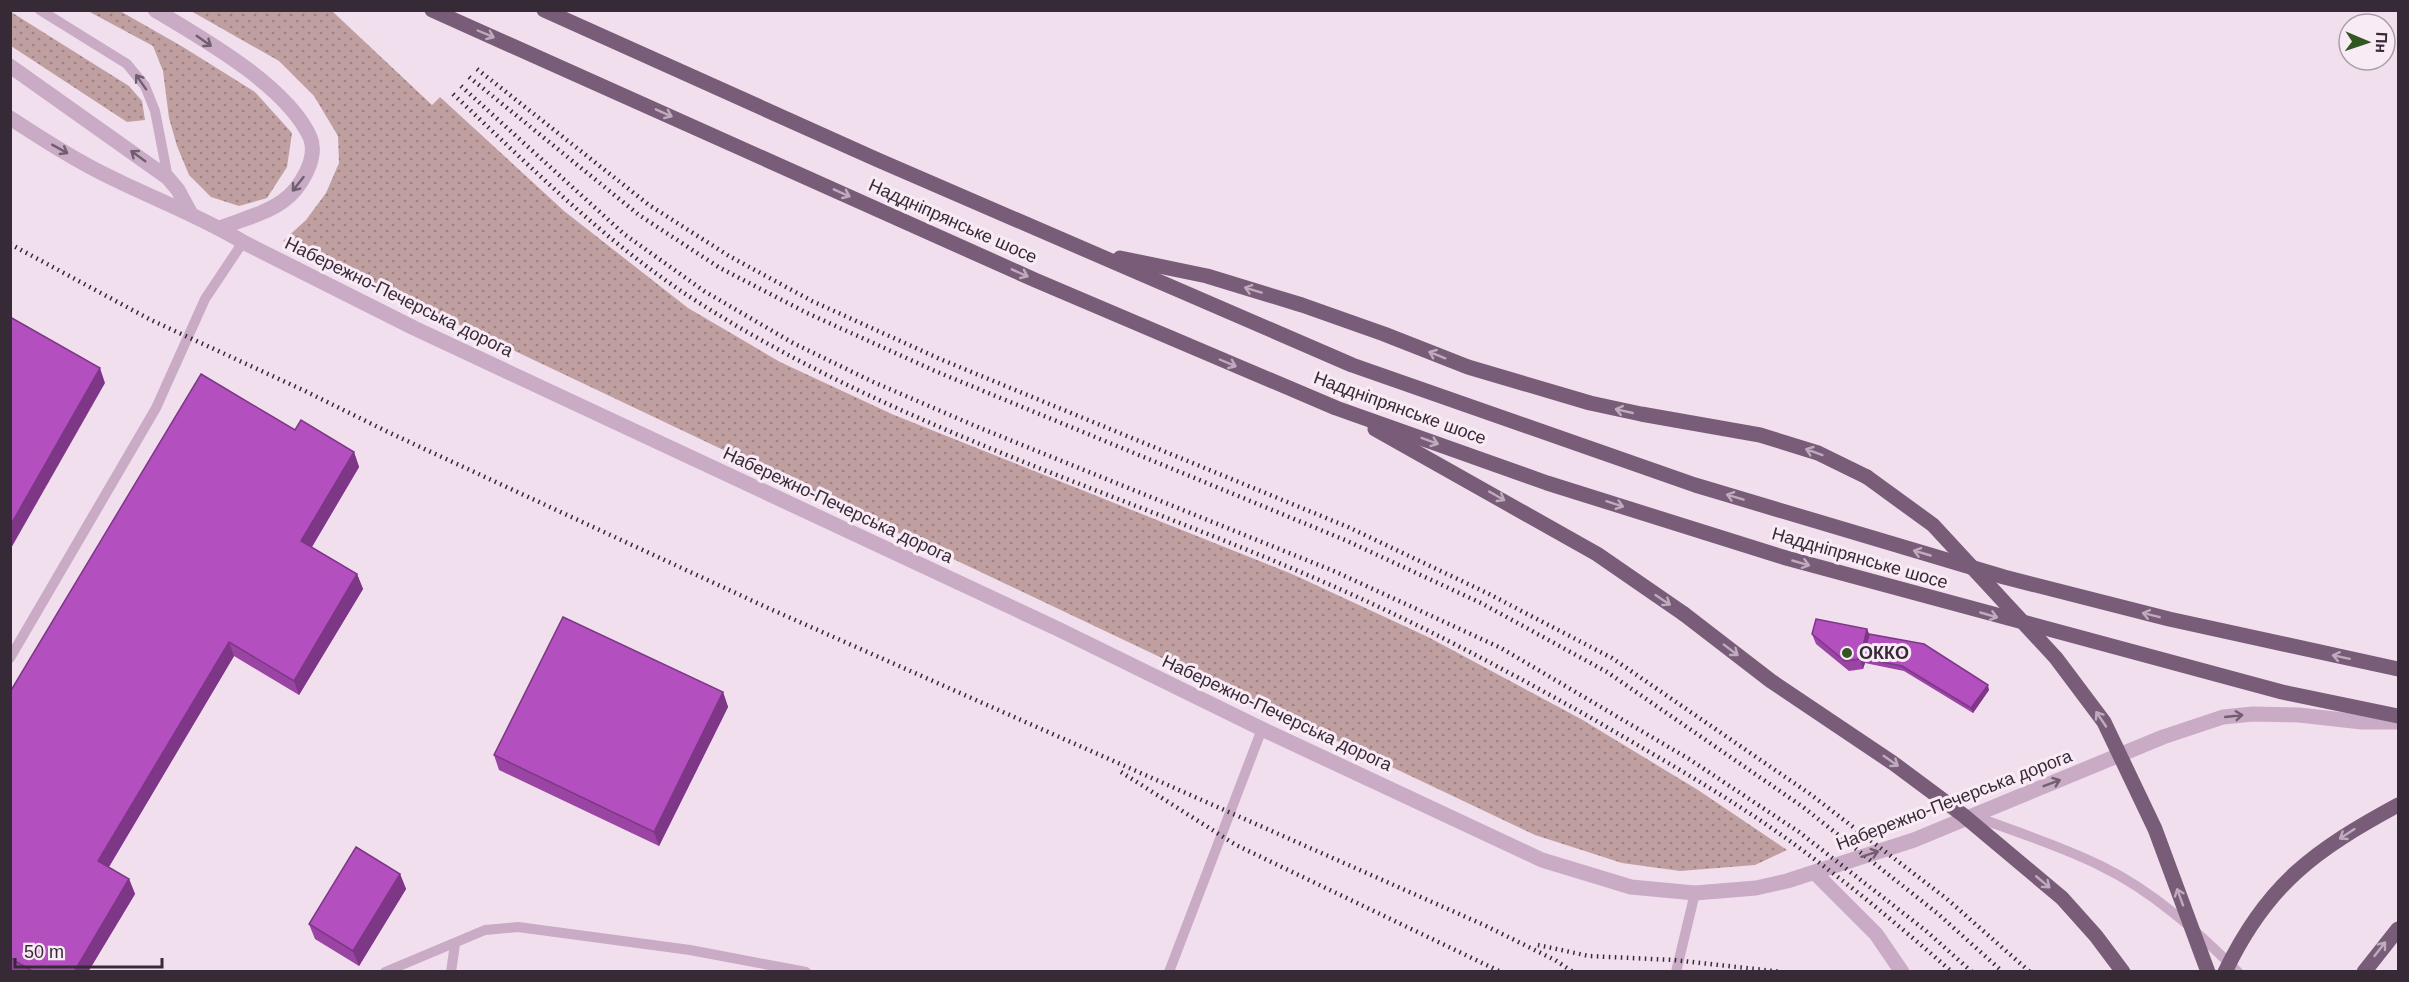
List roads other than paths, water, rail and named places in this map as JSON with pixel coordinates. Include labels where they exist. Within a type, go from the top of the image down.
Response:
[{"type":"main road","name":"Наддніпрянське шосе","points":[[432,10],[1035,279],[1336,408],[1547,483],[1786,558],[2225,678],[2398,716]]},
{"type":"main road","name":"Наддніпрянське шосе","points":[[544,10],[878,160],[1352,365],[1695,485],[2004,577],[2169,619],[2398,669]]},
{"type":"main road","points":[[1088,251],[1207,276],[1384,334],[1468,367],[1590,403],[1760,435],[1818,453],[1867,477],[1933,525],[2055,658],[2104,722],[2155,829],[2208,972]]},
{"type":"main road","points":[[1336,408],[1597,554],[1684,614],[1771,681],[1893,763],[1963,815],[2062,898],[2096,936],[2123,972]]},
{"type":"main road","points":[[2225,972],[2238,945],[2285,881],[2318,853],[2398,805]]},
{"type":"main road","points":[[2364,972],[2398,929]]},
{"type":"street","points":[[155,10],[194,33],[260,80],[292,109],[311,139],[312,158],[304,178],[285,200],[269,209],[220,228]]},
{"type":"street","points":[[10,66],[168,178],[178,190],[191,214]]},
{"type":"street","name":"Набережно-Печерська дорога","points":[[10,118],[50,144],[112,178],[220,228],[243,242],[414,328],[1058,629],[1262,729],[1542,860],[1631,887],[1695,893],[1756,888],[1815,873],[1914,840],[2163,737],[2223,717],[2253,714],[2299,715],[2362,722],[2398,722]]},
{"type":"street","points":[[1815,873],[1876,934],[1902,972]]},
{"type":"lane","points":[[40,10],[127,64],[145,86],[155,111],[168,178]]},
{"type":"lane","points":[[10,658],[156,408],[206,299],[243,242]]},
{"type":"lane","points":[[1168,972],[1262,729]]},
{"type":"lane","points":[[1974,816],[2102,866],[2153,898],[2211,944],[2238,972]]},
{"type":"lane","points":[[1676,972],[1695,893]]},
{"type":"lane","points":[[386,972],[485,930],[518,927],[690,950],[806,972]]},
{"type":"lane","points":[[451,972],[455,944]]},
{"type":"railway","points":[[477,69],[649,205],[729,256],[812,301],[940,359],[1348,527],[1487,593],[1612,658],[1810,794],[1947,899],[2030,972]]},
{"type":"railway","points":[[469,77],[639,215],[720,268],[807,313],[935,371],[1345,540],[1481,603],[1607,672],[1803,807],[1937,913],[2003,972]]},
{"type":"railway","points":[[461,86],[624,234],[704,291],[793,343],[871,381],[980,428],[1336,572],[1501,648],[1689,759],[1799,832],[1925,930],[1972,972]]},
{"type":"railway","points":[[453,94],[603,232],[701,304],[775,348],[851,387],[1008,456],[1326,583],[1495,665],[1670,764],[1770,827],[1855,890],[1952,972]]},
{"type":"railway","points":[[10,244],[151,320],[390,433],[768,608],[1484,925],[1555,960],[1573,972]]},
{"type":"railway","points":[[1121,772],[1236,845],[1501,972]]},
{"type":"railway","points":[[1538,945],[1589,956],[1674,960],[1782,972]]},
{"type":"place","name":"ОККО","points":[[1847,653]]}]
